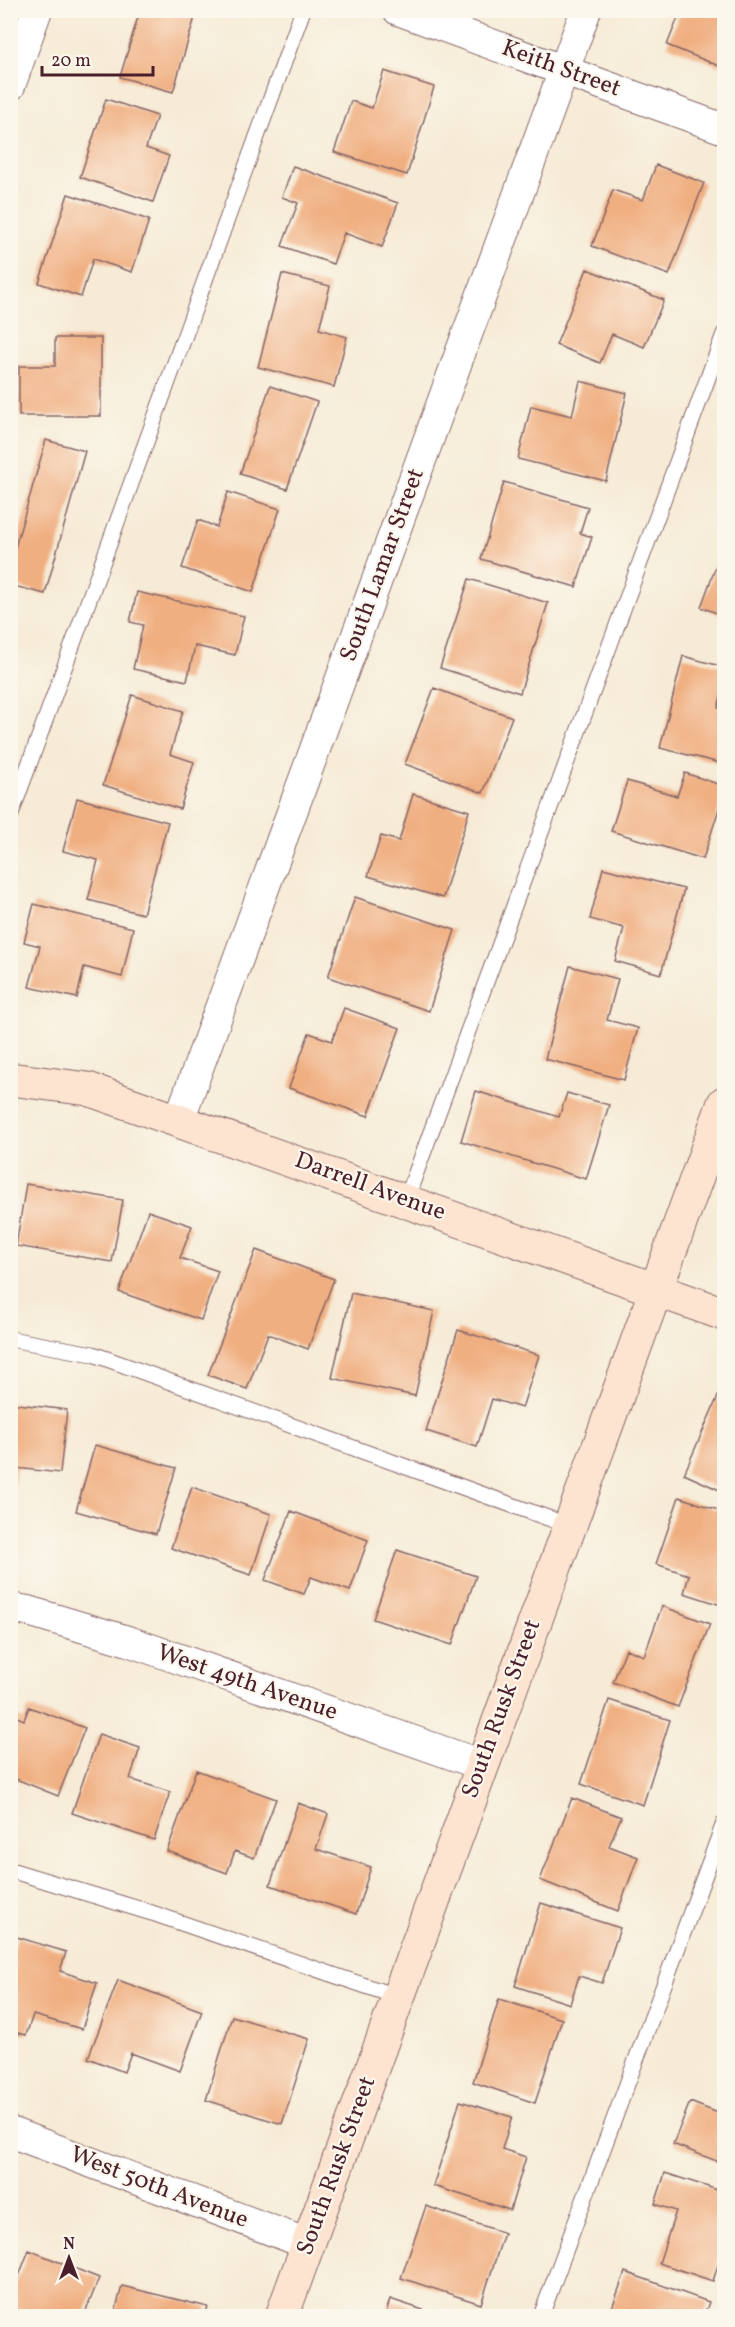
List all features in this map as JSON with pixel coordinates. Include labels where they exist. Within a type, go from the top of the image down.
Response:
[{"type":"street","points":[[10,86],[37,10]]},
{"type":"street","name":"Keith Street","points":[[398,10],[724,129]]},
{"type":"street","name":"South Lamar Street","points":[[179,1120],[586,10]]},
{"type":"street","name":"Darrell Avenue","points":[[10,1079],[88,1089],[724,1314]]},
{"type":"street","name":"South Rusk Street","points":[[282,2316],[724,1102]]},
{"type":"street","name":"West 49th Avenue","points":[[10,1608],[28,1611],[128,1641],[482,1765]]},
{"type":"street","name":"West 50th Avenue","points":[[10,2132],[308,2244]]},
{"type":"lane","points":[[10,817],[303,10]]},
{"type":"lane","points":[[406,1200],[724,334]]},
{"type":"lane","points":[[10,1339],[93,1354],[570,1526]]},
{"type":"lane","points":[[541,2316],[724,1823]]},
{"type":"lane","points":[[10,1870],[152,1913],[398,1997]]},
{"type":"building","points":[[140,10],[197,10],[173,92],[120,77]]},
{"type":"building","points":[[681,10],[724,10],[724,53],[719,66],[667,45]]},
{"type":"building","points":[[384,71],[434,87],[407,175],[334,152],[351,101],[372,108]]},
{"type":"building","points":[[106,99],[157,116],[146,148],[169,156],[153,202],[80,177]]},
{"type":"building","points":[[656,165],[704,183],[669,275],[592,246],[613,190],[643,200]]},
{"type":"building","points":[[293,166],[398,203],[382,247],[344,233],[333,264],[282,246],[298,203],[282,197]]},
{"type":"building","points":[[68,194],[149,220],[132,272],[93,259],[81,297],[39,283]]},
{"type":"building","points":[[587,269],[664,300],[644,347],[612,334],[600,363],[556,345]]},
{"type":"building","points":[[282,274],[330,286],[319,329],[347,337],[334,387],[258,367]]},
{"type":"building","points":[[55,338],[101,338],[101,416],[19,416],[19,366],[55,366]]},
{"type":"building","points":[[580,381],[627,393],[606,481],[518,459],[531,406],[572,416]]},
{"type":"building","points":[[270,386],[317,402],[287,489],[240,474]]},
{"type":"building","points":[[46,440],[85,451],[45,594],[10,585],[10,565]]},
{"type":"building","points":[[504,482],[588,507],[580,533],[592,537],[576,587],[481,559]]},
{"type":"building","points":[[228,492],[280,509],[253,592],[182,568],[198,520],[217,527]]},
{"type":"building","points":[[724,544],[724,616],[701,607]]},
{"type":"building","points":[[469,579],[548,603],[520,693],[440,668]]},
{"type":"building","points":[[137,592],[244,616],[235,655],[195,646],[187,681],[133,669],[143,625],[130,622]]},
{"type":"building","points":[[683,656],[724,667],[724,685],[718,708],[724,709],[724,764],[660,748]]},
{"type":"building","points":[[434,688],[512,717],[483,793],[405,764]]},
{"type":"building","points":[[132,695],[183,711],[170,754],[194,762],[180,809],[103,785]]},
{"type":"building","points":[[685,773],[724,786],[724,793],[703,859],[611,831],[627,781],[677,796]]},
{"type":"building","points":[[413,794],[469,811],[443,898],[368,876],[381,836],[399,841]]},
{"type":"building","points":[[77,798],[168,822],[143,914],[88,900],[98,860],[63,851]]},
{"type":"building","points":[[603,868],[684,889],[661,974],[615,961],[624,928],[590,919]]},
{"type":"building","points":[[355,897],[455,930],[429,1011],[328,977]]},
{"type":"building","points":[[34,904],[133,928],[122,977],[84,967],[77,998],[29,987],[40,946],[24,942]]},
{"type":"building","points":[[570,966],[618,979],[607,1020],[638,1028],[624,1080],[545,1059]]},
{"type":"building","points":[[344,1008],[400,1028],[368,1116],[289,1088],[309,1033],[332,1041]]},
{"type":"building","points":[[476,1091],[559,1117],[567,1093],[609,1105],[586,1179],[461,1141]]},
{"type":"building","points":[[26,1184],[123,1200],[112,1262],[16,1246]]},
{"type":"building","points":[[148,1211],[192,1226],[180,1258],[218,1271],[201,1320],[119,1292]]},
{"type":"building","points":[[256,1250],[334,1279],[308,1349],[268,1334],[247,1389],[208,1375]]},
{"type":"building","points":[[351,1293],[434,1311],[415,1396],[332,1378]]},
{"type":"building","points":[[458,1330],[539,1355],[522,1408],[492,1399],[477,1447],[426,1431]]},
{"type":"building","points":[[719,1394],[724,1396],[724,1492],[684,1474]]},
{"type":"building","points":[[10,1403],[67,1410],[60,1473],[16,1468],[13,1494],[10,1494]]},
{"type":"building","points":[[95,1445],[176,1468],[156,1534],[76,1511]]},
{"type":"building","points":[[192,1487],[271,1514],[251,1575],[171,1548]]},
{"type":"building","points":[[679,1497],[724,1512],[724,1606],[684,1593],[689,1575],[656,1564]]},
{"type":"building","points":[[291,1511],[368,1540],[350,1591],[311,1577],[304,1594],[265,1580]]},
{"type":"building","points":[[397,1550],[476,1576],[452,1645],[373,1619]]},
{"type":"building","points":[[662,1606],[710,1624],[678,1707],[613,1682],[626,1649],[644,1656]]},
{"type":"building","points":[[609,1700],[670,1720],[643,1805],[581,1784]]},
{"type":"building","points":[[29,1707],[85,1728],[58,1796],[11,1777],[10,1714],[24,1720]]},
{"type":"building","points":[[99,1734],[140,1748],[130,1779],[170,1792],[154,1840],[72,1813]]},
{"type":"building","points":[[196,1770],[276,1799],[254,1858],[235,1851],[227,1873],[167,1851]]},
{"type":"building","points":[[572,1798],[621,1817],[609,1846],[638,1857],[618,1911],[540,1880]]},
{"type":"building","points":[[298,1803],[328,1814],[316,1849],[371,1867],[356,1914],[270,1885]]},
{"type":"building","points":[[541,1903],[620,1928],[602,1983],[579,1976],[570,2004],[515,1986]]},
{"type":"building","points":[[17,1937],[66,1952],[60,1971],[97,1983],[82,2029],[33,2015],[26,2035],[10,2031],[10,1959]]},
{"type":"building","points":[[118,1980],[202,2011],[180,2071],[131,2053],[124,2072],[88,2058]]},
{"type":"building","points":[[499,1999],[562,2019],[535,2103],[473,2082]]},
{"type":"building","points":[[232,2016],[309,2039],[282,2124],[206,2100]]},
{"type":"building","points":[[724,2098],[724,2164],[673,2144],[690,2102],[718,2113]]},
{"type":"building","points":[[460,2101],[512,2117],[502,2149],[526,2157],[510,2210],[433,2186]]},
{"type":"building","points":[[665,2173],[724,2192],[724,2246],[713,2281],[659,2263],[676,2211],[655,2204]]},
{"type":"building","points":[[426,2206],[504,2233],[481,2304],[401,2278]]},
{"type":"building","points":[[29,2250],[99,2278],[84,2316],[10,2316],[10,2299]]},
{"type":"building","points":[[625,2272],[709,2302],[704,2316],[609,2316]]},
{"type":"building","points":[[122,2286],[208,2307],[205,2316],[114,2316]]},
{"type":"building","points":[[390,2299],[441,2316],[385,2316]]}]
